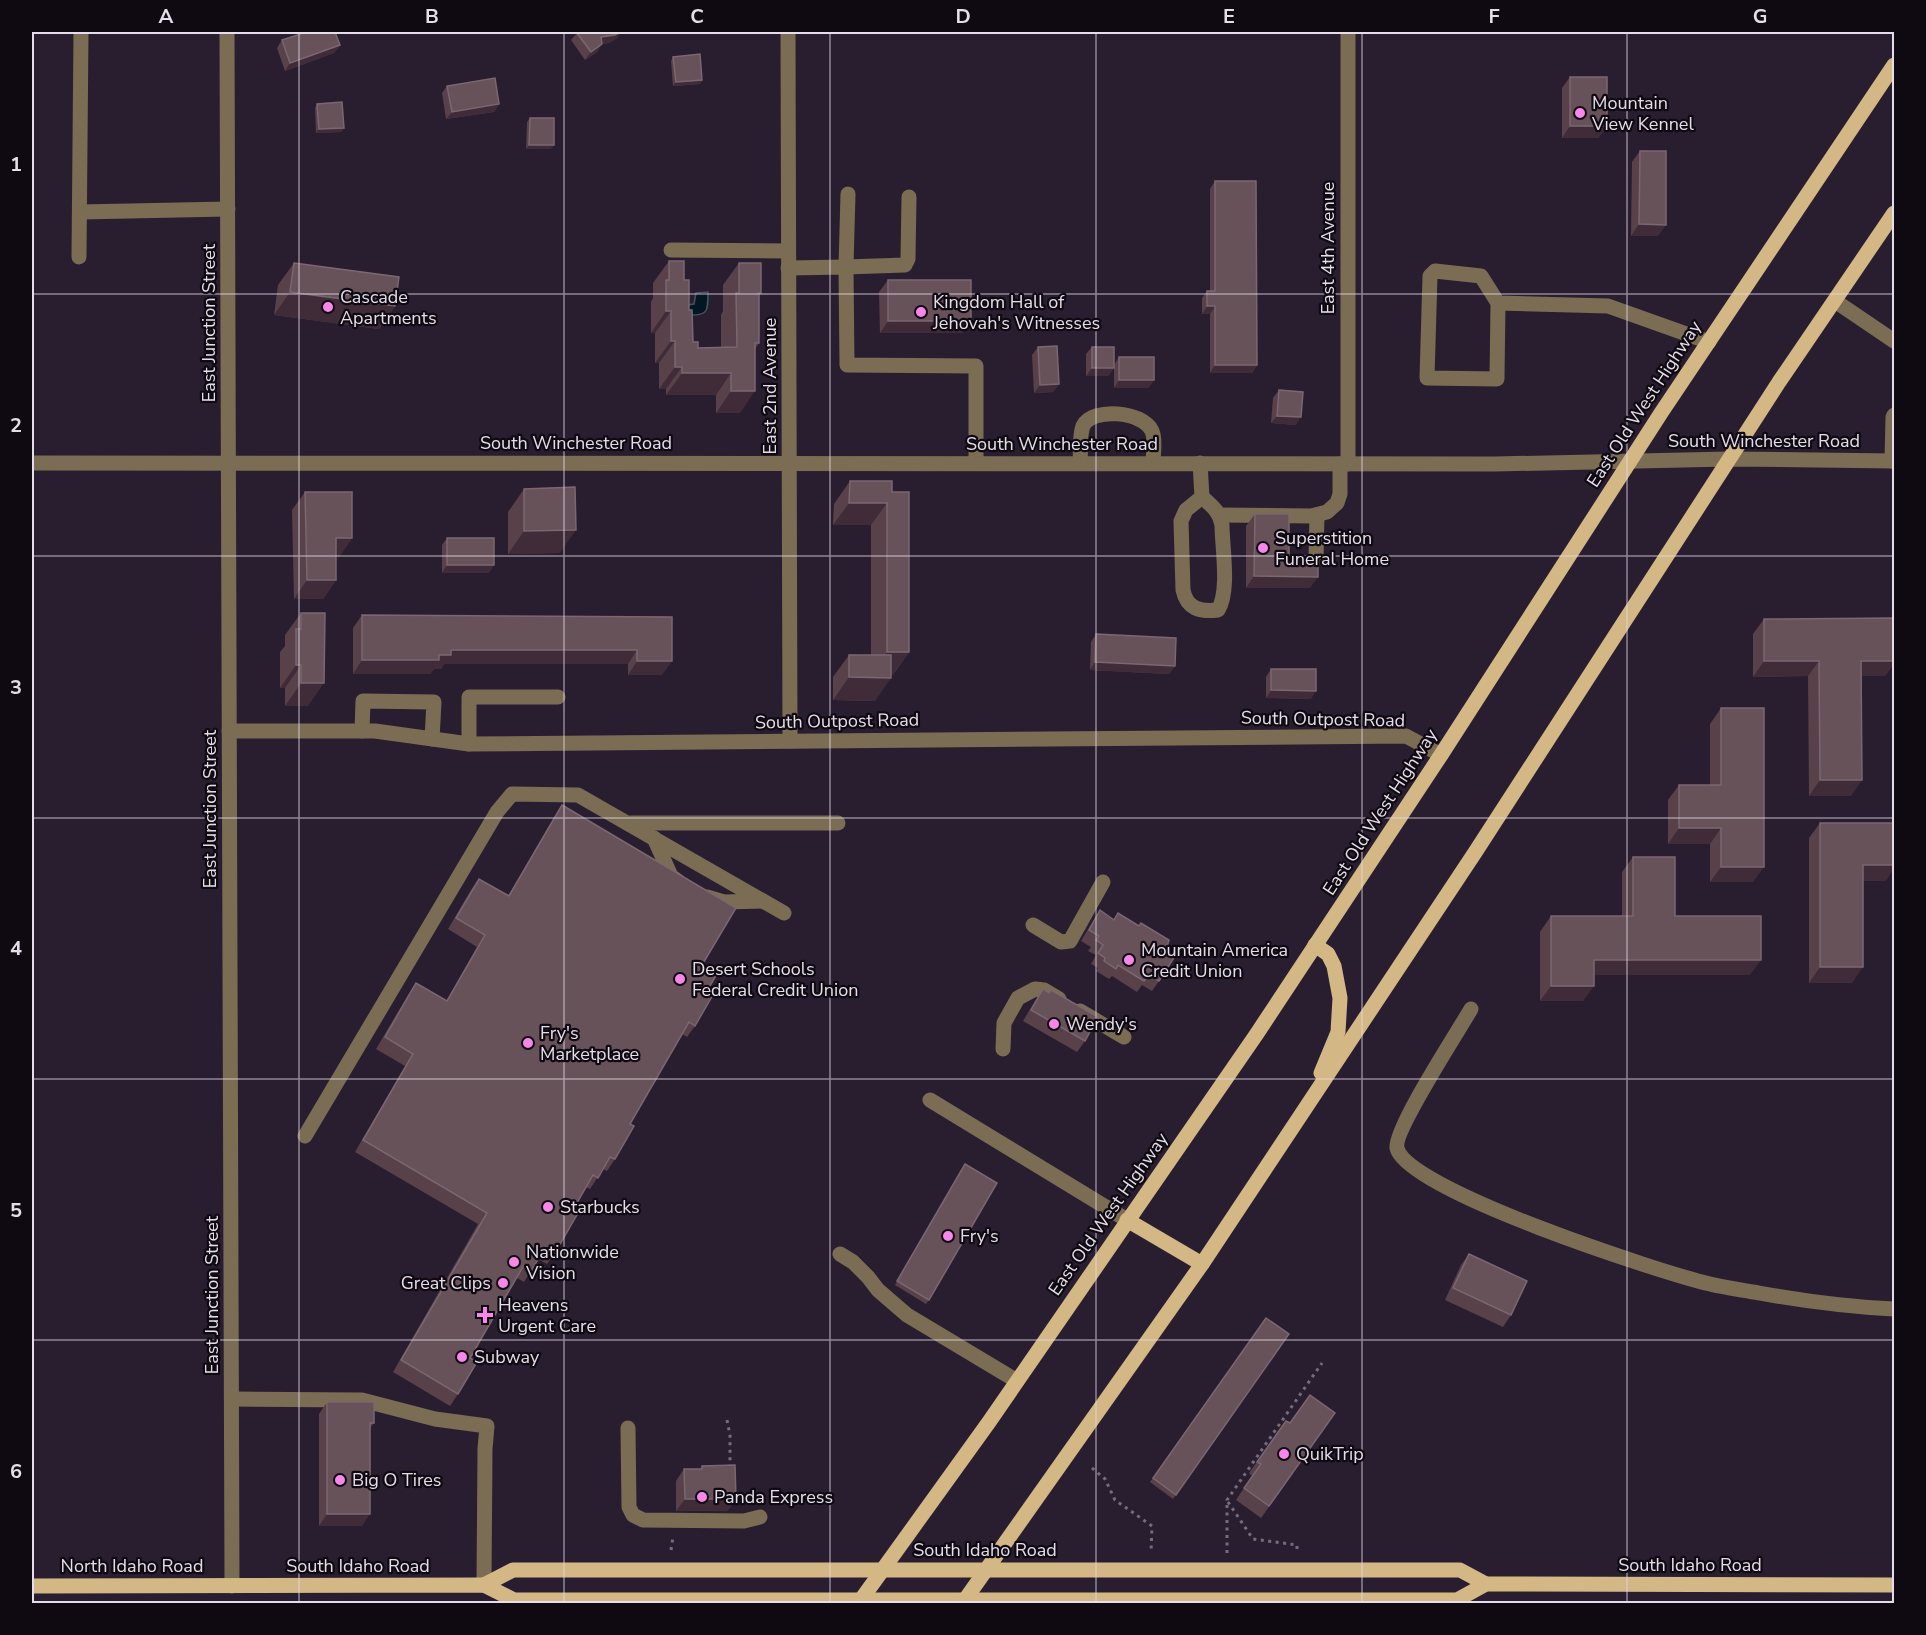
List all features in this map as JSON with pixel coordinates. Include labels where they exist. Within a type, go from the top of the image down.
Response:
[{"type":"main road","name":"East Old West Highway","points":[[859,1602],[1017,1381],[1256,1035],[1441,755],[1630,461],[1894,65]]},
{"type":"main road","points":[[963,1602],[1202,1264],[1476,851],[1729,459],[1894,213]]},
{"type":"main road","points":[[1307,1107],[1338,1032],[1340,1015],[1340,998],[1334,966],[1328,954],[1315,945]]},
{"type":"main road","points":[[1127,1220],[1202,1264]]},
{"type":"main road","name":"South Idaho Road","points":[[484,1585],[513,1569],[1460,1569],[1486,1584]]},
{"type":"main road","name":"South Idaho Road","points":[[232,1586],[484,1585],[514,1600],[963,1602],[1457,1600],[1486,1584],[1894,1585]]},
{"type":"main road","name":"North Idaho Road","points":[[32,1586],[232,1586]]},
{"type":"street","points":[[79,257],[81,32]]},
{"type":"street","name":"East Junction Street","points":[[227,32],[232,1586]]},
{"type":"street","name":"East 2nd Avenue","points":[[788,32],[790,741]]},
{"type":"street","name":"East 4th Avenue","points":[[1317,514],[1328,512],[1337,503],[1344,464],[1348,32]]},
{"type":"street","points":[[848,194],[847,365],[976,366],[976,463]]},
{"type":"street","points":[[789,268],[905,265],[908,260],[909,197]]},
{"type":"street","points":[[80,212],[228,209]]},
{"type":"street","points":[[671,250],[789,251]]},
{"type":"street","points":[[1435,271],[1481,276],[1498,303],[1497,379],[1427,378],[1430,276],[1435,271]]},
{"type":"street","points":[[1834,301],[1894,341]]},
{"type":"street","points":[[1498,303],[1608,306],[1709,342]]},
{"type":"street","points":[[1080,463],[1084,424],[1091,418],[1120,414],[1144,420],[1151,430],[1154,440],[1153,463]]},
{"type":"street","points":[[1893,461],[1894,415]]},
{"type":"street","name":"South Winchester Road","points":[[32,464],[1495,464],[1729,459],[1893,461]]},
{"type":"street","points":[[1200,463],[1202,497],[1219,514],[1222,525],[1224,574],[1222,604],[1218,610],[1198,610],[1190,605],[1183,590],[1181,520],[1186,510],[1202,497]]},
{"type":"street","points":[[1219,514],[1311,516],[1317,514],[1316,558]]},
{"type":"street","points":[[469,744],[469,697],[558,697]]},
{"type":"street","points":[[362,731],[363,701],[434,702],[432,739]]},
{"type":"street","name":"South Outpost Road","points":[[229,731],[375,731],[469,744],[1406,736],[1441,755]]},
{"type":"street","points":[[305,1136],[497,812],[512,794],[578,795],[784,913]]},
{"type":"street","points":[[628,823],[838,823]]},
{"type":"street","points":[[654,838],[671,876],[694,890],[724,902],[763,901]]},
{"type":"street","points":[[1033,925],[1061,942],[1070,941],[1103,882]]},
{"type":"street","points":[[1003,1049],[1004,1023],[1018,998],[1035,989],[1044,990],[1124,1037]]},
{"type":"street","points":[[1471,1009],[1398,1134],[1396,1148],[1403,1160],[1459,1195],[1541,1229],[1629,1260],[1700,1281],[1820,1304],[1894,1309]]},
{"type":"street","points":[[930,1100],[1127,1220]]},
{"type":"street","points":[[840,1254],[853,1262],[878,1290],[907,1315],[1017,1381]]},
{"type":"street","points":[[232,1399],[362,1400],[435,1419],[487,1426],[484,1585]]},
{"type":"street","points":[[628,1428],[629,1507],[633,1515],[643,1520],[744,1521],[760,1517]]},
{"type":"path","points":[[1227,1555],[1227,1500],[1322,1363]]},
{"type":"path","points":[[727,1420],[730,1435],[730,1467]]},
{"type":"path","points":[[1092,1468],[1105,1479],[1115,1500],[1152,1526],[1151,1552]]},
{"type":"path","points":[[1227,1500],[1252,1539],[1297,1545],[1297,1554]]},
{"type":"path","points":[[671,1550],[673,1532]]},
{"type":"water","points":[[708,292],[708,304],[705,311],[699,315],[687,315],[687,305],[694,304],[696,293]]},
{"type":"building","points":[[307,32],[335,32],[340,45],[290,63],[282,40]]},
{"type":"building","points":[[578,32],[620,32],[601,37],[602,44],[591,52]]},
{"type":"building","points":[[700,54],[702,80],[676,82],[673,57]]},
{"type":"building","points":[[1570,77],[1607,77],[1607,126],[1570,126]]},
{"type":"building","points":[[495,78],[499,104],[452,112],[447,86]]},
{"type":"building","points":[[342,102],[344,128],[319,129],[317,104]]},
{"type":"building","points":[[530,118],[554,118],[554,145],[529,145]]},
{"type":"building","points":[[1640,151],[1666,151],[1666,225],[1639,224]]},
{"type":"building","points":[[1215,181],[1256,181],[1257,365],[1215,365],[1215,306],[1207,306],[1207,291],[1215,291]]},
{"type":"building","points":[[669,261],[684,261],[684,280],[689,280],[689,310],[692,310],[693,342],[698,342],[698,348],[737,347],[736,293],[739,293],[739,263],[761,263],[759,343],[755,343],[755,391],[731,391],[731,373],[682,373],[682,367],[675,367],[675,341],[671,341],[671,311],[666,311],[666,280],[669,280]]},
{"type":"building","points":[[294,263],[399,277],[395,306],[290,292]]},
{"type":"building","name":"Kingdom Hall of Jehovah's Witnesses","points":[[888,280],[971,280],[971,321],[888,321]]},
{"type":"building","points":[[1057,346],[1059,384],[1040,385],[1038,347]]},
{"type":"building","points":[[1092,347],[1114,347],[1114,368],[1092,368]]},
{"type":"building","points":[[1119,357],[1154,357],[1154,380],[1119,380]]},
{"type":"building","points":[[1279,390],[1303,392],[1301,417],[1277,416]]},
{"type":"building","points":[[850,481],[892,481],[892,492],[909,492],[909,652],[887,652],[887,503],[849,503]]},
{"type":"building","points":[[575,487],[576,530],[524,531],[524,489]]},
{"type":"building","points":[[305,492],[352,492],[352,538],[336,538],[336,580],[307,580]]},
{"type":"building","points":[[1255,514],[1289,514],[1289,558],[1318,558],[1318,577],[1254,576]]},
{"type":"building","points":[[447,538],[494,538],[494,565],[447,565]]},
{"type":"building","points":[[301,613],[325,613],[324,683],[301,683],[301,665],[296,665],[296,629],[301,629]]},
{"type":"building","points":[[362,615],[672,617],[672,661],[637,661],[637,650],[451,650],[451,655],[439,655],[439,660],[362,660]]},
{"type":"building","points":[[1894,618],[1894,661],[1861,661],[1862,780],[1820,780],[1819,661],[1764,661],[1764,619]]},
{"type":"building","points":[[1096,634],[1176,638],[1175,666],[1095,662]]},
{"type":"building","points":[[849,655],[891,655],[891,678],[849,677]]},
{"type":"building","points":[[1271,669],[1316,669],[1316,691],[1271,690]]},
{"type":"building","points":[[1721,708],[1764,708],[1764,867],[1721,867],[1721,828],[1679,828],[1679,785],[1721,785]]},
{"type":"building","name":"Fry's Marketplace","points":[[562,805],[736,908],[702,965],[717,974],[708,989],[714,993],[695,1026],[689,1022],[630,1124],[634,1126],[615,1159],[610,1157],[598,1178],[593,1175],[573,1210],[578,1213],[555,1253],[545,1247],[532,1270],[524,1265],[470,1358],[477,1362],[458,1394],[401,1360],[487,1213],[363,1140],[413,1054],[385,1037],[416,983],[447,1001],[485,935],[456,918],[479,879],[509,896]]},
{"type":"building","points":[[1820,823],[1894,823],[1894,865],[1863,865],[1863,967],[1820,967]]},
{"type":"building","points":[[1633,857],[1675,857],[1675,916],[1761,916],[1761,960],[1594,960],[1594,986],[1551,986],[1551,916],[1633,916]]},
{"type":"building","name":"Mountain America Credit Union","points":[[1100,910],[1114,920],[1118,913],[1139,926],[1141,923],[1169,940],[1167,947],[1177,953],[1159,981],[1149,975],[1144,981],[1118,965],[1116,969],[1104,961],[1105,958],[1098,953],[1103,945],[1096,940],[1099,936],[1089,930]]},
{"type":"building","points":[[1043,989],[1049,993],[1051,990],[1098,1017],[1085,1041],[1031,1010]]},
{"type":"building","points":[[965,1164],[997,1183],[929,1300],[897,1281]]},
{"type":"building","points":[[1469,1254],[1527,1281],[1511,1315],[1453,1288]]},
{"type":"building","points":[[1266,1318],[1289,1334],[1176,1495],[1153,1478]]},
{"type":"building","name":"QuikTrip","points":[[1310,1395],[1335,1413],[1269,1506],[1244,1488],[1261,1464],[1257,1462],[1286,1421],[1290,1423]]},
{"type":"building","name":"Big O Tires","points":[[327,1402],[374,1402],[374,1423],[370,1423],[370,1514],[327,1514]]},
{"type":"building","points":[[735,1465],[736,1499],[685,1499],[684,1469]]},
{"type":"place","name":"Mountain View Kennel","points":[[1580,113]]},
{"type":"place","name":"Cascade Apartments","points":[[328,307]]},
{"type":"place","name":"Kingdom Hall of Jehovah's Witnesses","points":[[921,312]]},
{"type":"place","name":"Superstition Funeral Home","points":[[1263,548]]},
{"type":"place","name":"Mountain America Credit Union","points":[[1129,960]]},
{"type":"place","name":"Desert Schools Federal Credit Union","points":[[680,979]]},
{"type":"place","name":"Wendy's","points":[[1054,1024]]},
{"type":"place","name":"Fry's Marketplace","points":[[528,1043]]},
{"type":"place","name":"Starbucks","points":[[548,1207]]},
{"type":"place","name":"Fry's","points":[[948,1236]]},
{"type":"place","name":"Nationwide Vision","points":[[514,1262]]},
{"type":"place","name":"Great Clips","points":[[503,1283]]},
{"type":"place","name":"Heavens Urgent Care","points":[[485,1315]]},
{"type":"place","name":"Subway","points":[[462,1357]]},
{"type":"place","name":"QuikTrip","points":[[1284,1454]]},
{"type":"place","name":"Big O Tires","points":[[340,1480]]},
{"type":"place","name":"Panda Express","points":[[702,1497]]}]
